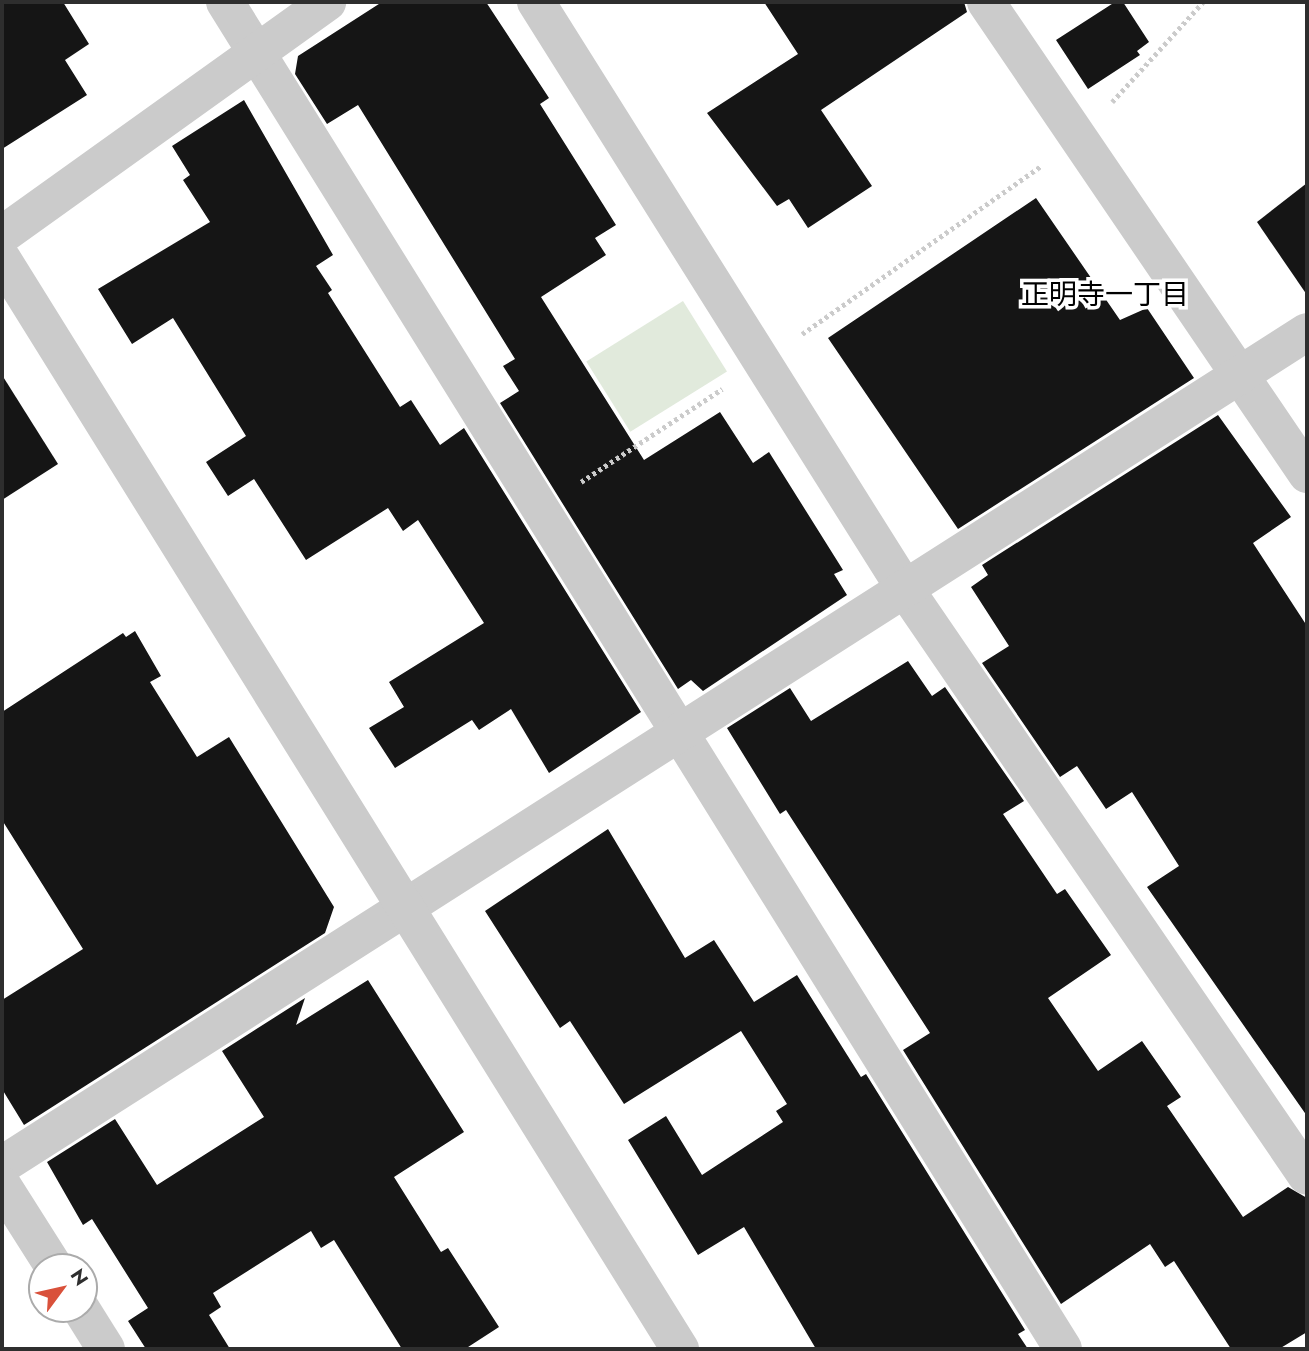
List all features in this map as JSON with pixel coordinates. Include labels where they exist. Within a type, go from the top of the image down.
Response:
[{"type":"street","points":[[225,2],[1063,1349]]},
{"type":"street","points":[[2,235],[327,2]]},
{"type":"street","points":[[536,2],[905,589],[1307,1176]]},
{"type":"street","points":[[986,2],[1307,474]]},
{"type":"street","points":[[2,259],[680,1349]]},
{"type":"street","points":[[2,1165],[407,909],[1307,332]]},
{"type":"street","points":[[2,1185],[45,1253]]},
{"type":"street","points":[[90,1323],[106,1349]]},
{"type":"path","points":[[541,509],[762,363],[1079,139],[1203,2]]},
{"type":"shaded area","points":[[683,301],[727,371],[630,432],[586,361]]},
{"type":"building","points":[[2,2],[63,2],[89,44],[65,60],[87,95],[2,149]]},
{"type":"building","points":[[382,2],[486,2],[549,98],[540,104],[616,225],[595,238],[606,255],[541,297],[644,460],[720,412],[753,463],[769,452],[843,570],[834,574],[847,595],[703,691],[691,680],[678,689],[500,403],[519,391],[503,366],[515,359],[358,105],[327,124],[295,74],[298,56]]},
{"type":"building","points":[[764,2],[964,2],[967,12],[821,110],[872,186],[808,228],[789,199],[777,206],[707,113],[798,54]]},
{"type":"building","points":[[1115,2],[1123,2],[1149,42],[1137,51],[1140,55],[1088,89],[1056,40]]},
{"type":"building","points":[[244,100],[333,255],[316,266],[332,290],[328,293],[400,407],[411,400],[440,445],[464,428],[641,712],[549,773],[511,709],[479,730],[472,720],[395,768],[369,728],[404,707],[389,682],[484,623],[418,520],[403,531],[388,508],[306,560],[254,479],[228,496],[206,462],[246,436],[173,318],[132,344],[98,289],[210,222],[183,180],[190,175],[172,146]]},
{"type":"building","points":[[1307,183],[1307,295],[1257,222]]},
{"type":"building","points":[[1036,198],[1120,320],[1147,308],[1194,378],[958,529],[828,338]]},
{"type":"building","points":[[2,375],[58,464],[2,500]]},
{"type":"building","points":[[1218,415],[1291,517],[1253,543],[1307,626],[1307,1116],[1147,887],[1179,866],[1132,792],[1106,809],[1077,766],[1060,777],[982,663],[1009,646],[971,587],[988,575],[982,565]]},
{"type":"building","points":[[135,631],[161,676],[150,682],[197,757],[229,737],[334,907],[325,933],[24,1125],[2,1089],[2,1000],[83,949],[2,820],[2,712],[123,633],[126,637]]},
{"type":"building","points":[[908,661],[932,696],[945,687],[1024,801],[1003,814],[1057,894],[1065,889],[1111,955],[1048,998],[1098,1071],[1142,1041],[1181,1097],[1167,1106],[1243,1217],[1288,1187],[1307,1198],[1307,1332],[1279,1349],[1231,1349],[1174,1261],[1165,1267],[1150,1244],[1061,1304],[903,1050],[930,1033],[786,810],[780,814],[727,728],[790,688],[811,721]]},
{"type":"building","points":[[608,829],[685,958],[714,940],[754,1002],[797,975],[861,1077],[866,1074],[1025,1330],[1018,1334],[1028,1349],[816,1349],[744,1227],[698,1255],[628,1140],[666,1116],[702,1175],[783,1122],[776,1111],[787,1104],[741,1031],[624,1104],[570,1021],[560,1028],[485,911]]},
{"type":"building","points":[[368,980],[464,1132],[394,1177],[441,1252],[448,1248],[499,1327],[465,1349],[402,1349],[334,1240],[321,1248],[311,1231],[213,1293],[221,1307],[209,1315],[230,1349],[146,1349],[128,1321],[148,1308],[92,1219],[83,1225],[47,1162],[115,1119],[157,1185],[264,1117],[222,1051],[305,998],[296,1025]]},
{"type":"district","name":"正明寺一丁目","points":[[1105,295]]}]
